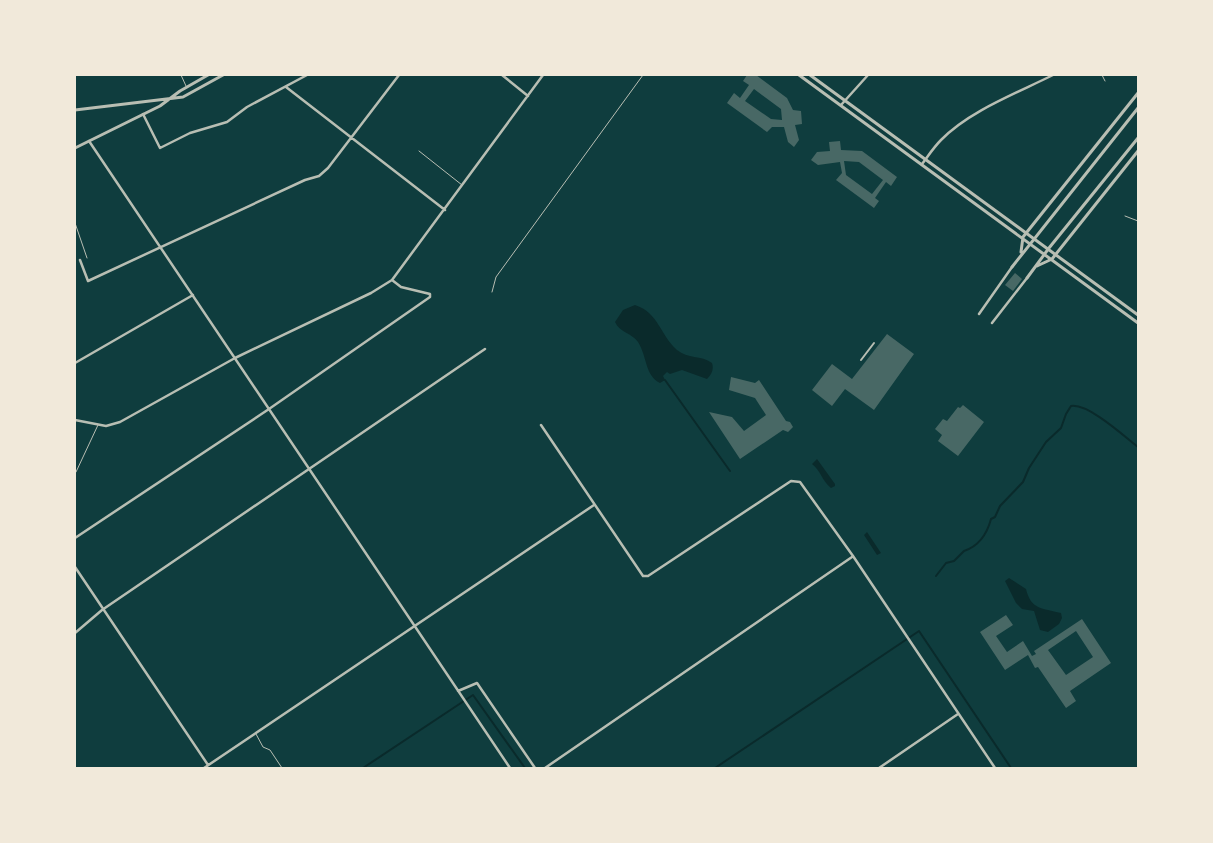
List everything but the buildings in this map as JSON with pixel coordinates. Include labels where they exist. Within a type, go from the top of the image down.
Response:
[{"type":"street","points":[[75,148],[143,114],[208,75]]},
{"type":"street","points":[[75,110],[170,99],[189,93],[223,75]]},
{"type":"street","points":[[143,114],[160,148],[190,133],[227,122],[247,107],[307,75]]},
{"type":"street","points":[[80,260],[88,281],[305,180],[319,176],[328,168],[399,75]]},
{"type":"street","points":[[502,75],[528,96]]},
{"type":"street","points":[[75,420],[98,425],[120,422],[235,358],[371,294],[392,280],[543,75]]},
{"type":"street","points":[[799,75],[1030,242],[1138,323]]},
{"type":"street","points":[[810,75],[1056,253],[1138,315]]},
{"type":"street","points":[[841,105],[868,75]]},
{"type":"street","points":[[922,164],[942,139],[953,129],[999,102],[1053,75]]},
{"type":"street","points":[[286,87],[445,210]]},
{"type":"street","points":[[1021,253],[1023,237],[1026,232],[1138,93]]},
{"type":"street","points":[[979,314],[1021,253],[1138,108]]},
{"type":"street","points":[[992,323],[1045,253],[1138,138]]},
{"type":"street","points":[[90,141],[510,768]]},
{"type":"street","points":[[1036,266],[1052,259],[1138,152]]},
{"type":"street","points":[[75,538],[269,409],[430,297],[430,294],[401,287],[392,280]]},
{"type":"street","points":[[75,363],[193,296]]},
{"type":"street","points":[[861,360],[874,343]]},
{"type":"street","points":[[75,633],[102,610],[485,349]]},
{"type":"street","points":[[541,425],[640,574],[648,576],[791,481],[796,480],[800,482],[853,556],[995,768]]},
{"type":"street","points":[[204,768],[594,505]]},
{"type":"street","points":[[544,768],[853,556]]},
{"type":"street","points":[[75,567],[102,610],[208,765]]},
{"type":"street","points":[[458,692],[477,683],[535,768]]},
{"type":"street","points":[[879,768],[958,714]]},
{"type":"lane","points":[[182,75],[189,93]]},
{"type":"lane","points":[[492,292],[496,277],[642,75]]},
{"type":"lane","points":[[1102,75],[1105,81]]},
{"type":"lane","points":[[419,152],[463,185]]},
{"type":"lane","points":[[1125,216],[1138,221]]},
{"type":"lane","points":[[75,223],[88,258]]},
{"type":"lane","points":[[76,472],[98,425]]},
{"type":"lane","points":[[256,733],[263,747],[270,750],[282,768]]},
{"type":"water","points":[[635,305],[649,313],[677,350],[686,355],[712,363],[712,371],[707,379],[682,370],[670,374],[667,372],[663,376],[665,380],[660,383],[655,380],[649,371],[638,342],[617,326],[615,322],[623,310]]},
{"type":"water","points":[[817,459],[835,486],[831,488],[812,464]]},
{"type":"water","points":[[867,532],[881,553],[877,555],[864,535]]},
{"type":"water","points":[[1009,578],[1026,589],[1034,605],[1061,613],[1062,618],[1059,624],[1048,632],[1040,630],[1034,611],[1022,609],[1016,603],[1005,581]]},
{"type":"waterway","points":[[665,380],[730,471]]},
{"type":"waterway","points":[[936,576],[946,563],[954,561],[964,551],[982,539],[991,519],[995,517],[1000,506],[1023,482],[1029,468],[1046,442],[1061,428],[1071,406],[1078,406],[1096,415],[1138,447]]},
{"type":"waterway","points":[[715,768],[919,631],[1011,768]]},
{"type":"waterway","points":[[363,768],[473,695],[525,768]]}]
